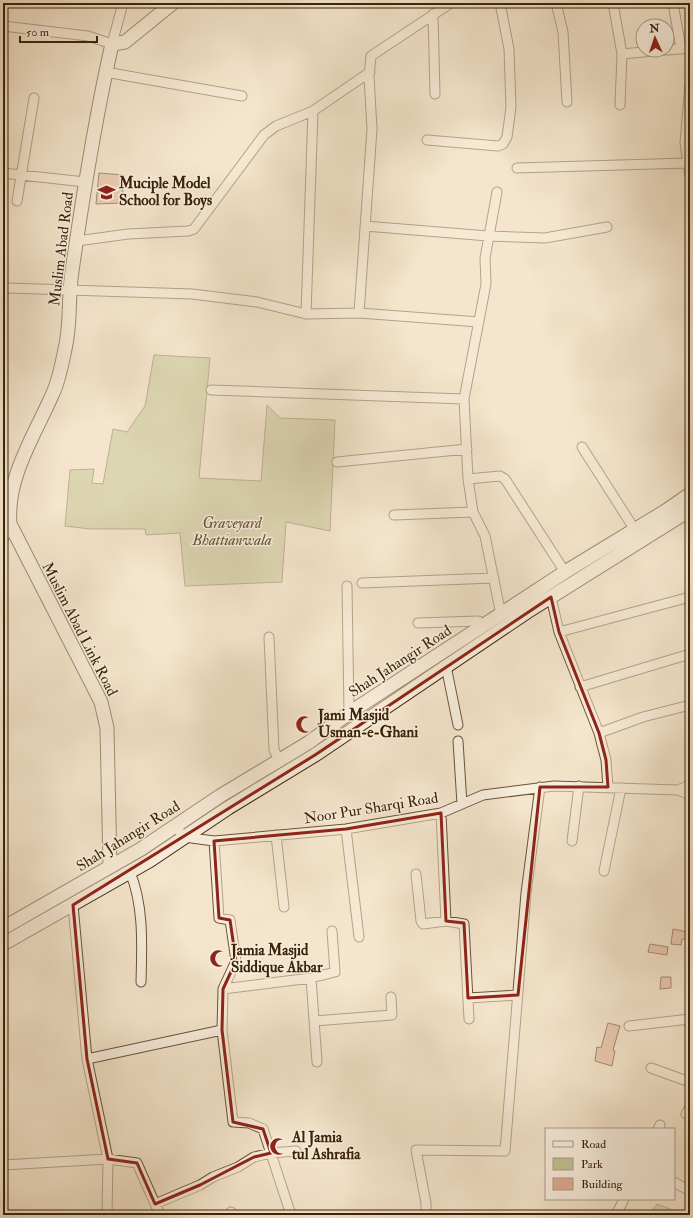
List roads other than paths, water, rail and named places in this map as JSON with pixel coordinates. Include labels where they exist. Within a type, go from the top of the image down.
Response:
[{"type":"street","points":[[112,44],[123,3]]},
{"type":"street","points":[[3,26],[88,36],[112,44],[125,42],[173,3]]},
{"type":"street","points":[[359,313],[372,129],[370,72],[371,56],[451,3]]},
{"type":"street","points":[[427,140],[498,146],[503,144],[507,137],[511,107],[509,49],[500,3]]},
{"type":"street","points":[[556,3],[563,32],[567,102]]},
{"type":"street","points":[[613,3],[622,54],[620,105]]},
{"type":"street","points":[[673,3],[686,48],[675,49]]},
{"type":"street","points":[[433,14],[435,94]]},
{"type":"street","name":"Muslim Abad Road","points":[[10,524],[10,495],[24,456],[54,391],[65,348],[72,274],[85,182],[112,44]]},
{"type":"street","points":[[622,54],[635,53]]},
{"type":"street","points":[[106,72],[242,96]]},
{"type":"street","points":[[77,241],[128,234],[188,231],[194,229],[264,135],[276,126],[313,111],[370,72]]},
{"type":"street","points":[[690,84],[685,143],[690,176]]},
{"type":"street","points":[[18,201],[34,98]]},
{"type":"street","points":[[306,314],[313,111]]},
{"type":"street","points":[[517,168],[688,163]]},
{"type":"street","points":[[3,174],[85,182]]},
{"type":"street","points":[[496,192],[485,258],[486,284],[464,399],[468,479],[473,512],[485,536],[502,615]]},
{"type":"street","points":[[365,226],[488,236],[545,238],[607,227]]},
{"type":"street","points":[[6,288],[192,294],[257,302],[306,314],[359,313],[479,322]]},
{"type":"street","points":[[211,390],[464,399]]},
{"type":"street","points":[[582,447],[635,530]]},
{"type":"street","points":[[337,462],[467,449]]},
{"type":"street","points":[[468,479],[500,476],[505,479],[565,572]]},
{"type":"street","name":"Shah Jahangir Road","points":[[3,928],[110,867],[220,796],[308,743],[349,713],[484,624],[502,615],[565,572],[635,530],[690,494]]},
{"type":"street","name":"Shah Jahangir Road","points":[[3,944],[130,872],[228,808],[315,755],[446,666],[690,510]]},
{"type":"street","points":[[394,515],[473,512]]},
{"type":"street","points":[[3,540],[10,524]]},
{"type":"street","name":"Muslim Abad Link Road","points":[[10,524],[101,702],[107,728],[110,867]]},
{"type":"street","points":[[362,583],[494,578]]},
{"type":"street","points":[[347,586],[349,713]]},
{"type":"street","points":[[559,632],[690,597]]},
{"type":"street","points":[[551,598],[559,632],[599,734],[606,760],[608,788]]},
{"type":"street","points":[[418,623],[478,621],[484,624]]},
{"type":"street","points":[[268,637],[274,750],[279,760]]},
{"type":"street","points":[[580,687],[690,654]]},
{"type":"street","points":[[446,666],[458,724]]},
{"type":"street","points":[[599,734],[642,717],[690,706]]},
{"type":"street","points":[[458,741],[462,804]]},
{"type":"street","points":[[678,790],[690,785]]},
{"type":"street","points":[[572,841],[580,786]]},
{"type":"street","name":"Noor Pur Sharqi Road","points":[[184,837],[214,841],[346,829],[441,813],[483,795],[540,787],[580,786],[678,790]]},
{"type":"street","points":[[426,1215],[426,1203],[416,1150],[505,1151],[526,893],[540,787]]},
{"type":"street","points":[[604,871],[621,788]]},
{"type":"street","points":[[678,790],[690,795]]},
{"type":"street","points":[[441,813],[446,921]]},
{"type":"street","points":[[175,826],[184,837]]},
{"type":"street","points":[[346,829],[359,937]]},
{"type":"street","points":[[276,835],[284,907]]},
{"type":"street","points":[[214,841],[218,918],[230,920],[236,961],[222,989],[222,1030],[233,1122],[249,1123],[263,1129],[291,1215]]},
{"type":"street","points":[[130,872],[136,888],[140,915],[141,982]]},
{"type":"street","points":[[416,874],[421,921],[423,924],[446,921],[464,924],[469,1019]]},
{"type":"street","points":[[73,905],[87,1059],[108,1159],[106,1215]]},
{"type":"street","points":[[222,989],[311,978],[334,972],[332,931]]},
{"type":"street","points":[[311,978],[317,1062]]},
{"type":"street","points":[[468,998],[518,995]]},
{"type":"street","points":[[314,1021],[392,1015],[391,997]]},
{"type":"street","points":[[629,1026],[690,1019]]},
{"type":"street","points":[[87,1059],[222,1030]]},
{"type":"street","points":[[651,1068],[684,1080],[690,1079]]},
{"type":"street","points":[[155,1204],[238,1167],[254,1157],[271,1153],[296,1151]]},
{"type":"street","points":[[3,1165],[108,1159],[137,1163],[160,1215]]},
{"type":"street","points":[[675,1183],[690,1191]]},
{"type":"street","points":[[616,1215],[624,1200]]},
{"type":"place","name":"Muciple Model School for Boys","points":[[106,192]]},
{"type":"place","name":"Jami Masjid Usman-e-Ghani","points":[[305,724]]},
{"type":"place","name":"Jamia Masjid Siddique Akbar","points":[[218,959]]},
{"type":"place","name":"Al Jamia tul Ashrafia","points":[[279,1146]]},
{"type":"park label","name":"Graveyard Bhattianwala","points":[[232,532]]}]
